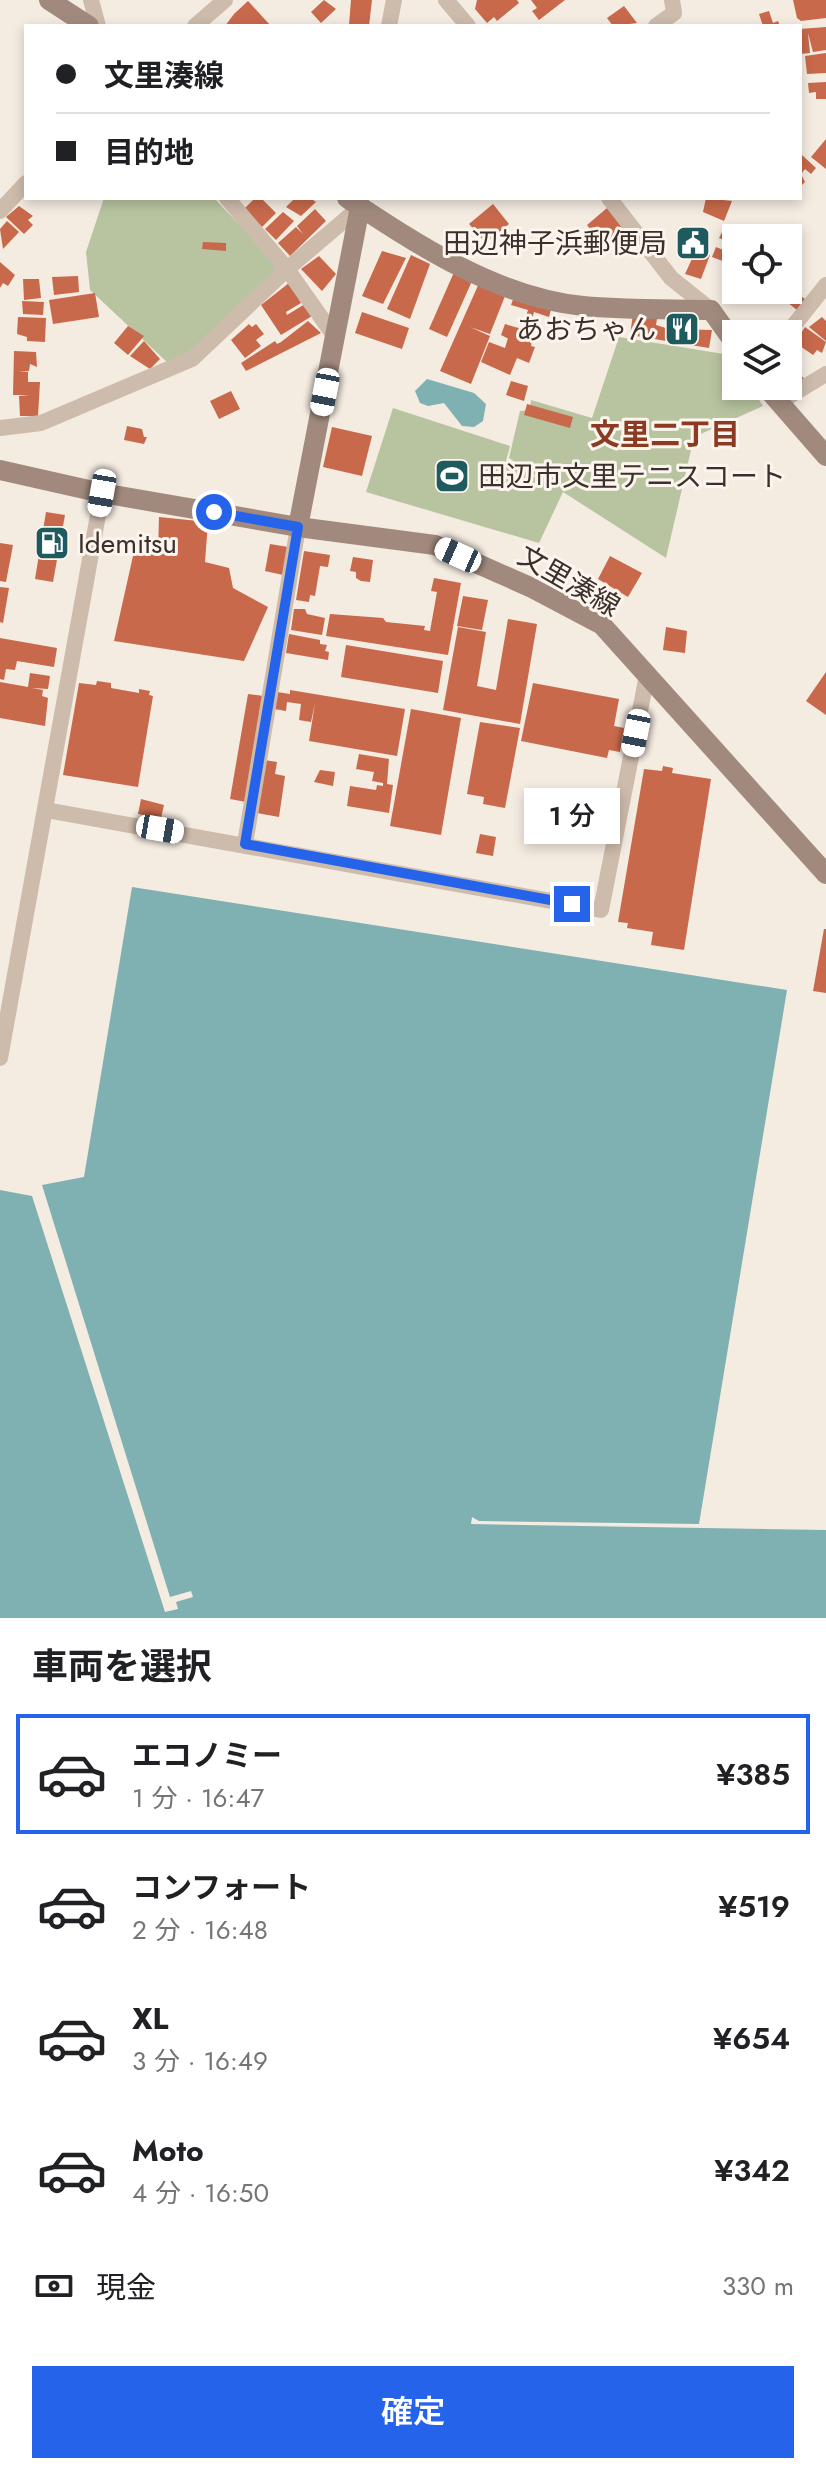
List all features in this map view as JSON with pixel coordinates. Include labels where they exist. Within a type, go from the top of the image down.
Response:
[{"type":"main road","points":[[49,0],[86,24]]},
{"type":"main road","points":[[298,527],[335,337],[356,201],[443,259],[534,295],[582,306],[711,310],[722,325]]},
{"type":"main road","points":[[776,400],[826,456]]},
{"type":"main road","name":"文里湊線","points":[[0,470],[102,493],[298,527],[435,545],[530,587],[602,625],[826,874]]},
{"type":"street","points":[[91,0],[97,24]]},
{"type":"street","points":[[197,24],[225,0]]},
{"type":"street","points":[[389,24],[394,0]]},
{"type":"street","points":[[446,0],[466,24]]},
{"type":"street","points":[[659,24],[674,13],[672,0]]},
{"type":"street","points":[[0,211],[24,185]]},
{"type":"street","points":[[229,200],[287,269],[335,337]]},
{"type":"street","points":[[611,200],[671,278],[711,310]]},
{"type":"street","points":[[0,428],[41,423],[192,359],[356,201]]},
{"type":"street","points":[[798,320],[826,285]]},
{"type":"street","points":[[778,403],[826,374]]},
{"type":"street","points":[[0,1058],[102,493]]},
{"type":"street","points":[[245,844],[298,527]]},
{"type":"street","points":[[46,810],[601,910],[647,675]]},
{"type":"green space","points":[[103,200],[216,200],[280,267],[194,350],[168,363],[90,290],[86,252]]},
{"type":"green space","points":[[619,337],[722,354],[722,400],[759,400],[763,406],[694,437],[666,558],[563,492],[539,543],[366,492],[393,408],[510,446],[506,461],[546,483],[509,458],[520,411],[530,410],[531,400],[592,418]]},
{"type":"water","points":[[427,379],[474,393],[486,404],[483,421],[474,427],[462,426],[444,403],[428,406],[420,403],[415,391]]},
{"type":"water","points":[[132,887],[787,990],[699,1524],[479,1521],[472,1517],[471,1524],[826,1530],[826,1618],[0,1618],[0,1190],[32,1196],[165,1612],[178,1609],[176,1602],[193,1597],[191,1591],[170,1597],[42,1185],[84,1177]]},
{"type":"building","points":[[324,0],[336,9],[321,23],[311,12]]},
{"type":"building","points":[[351,0],[372,0],[369,24],[349,24]]},
{"type":"building","points":[[477,0],[517,0],[519,3],[497,21],[494,17],[487,23],[475,9]]},
{"type":"building","points":[[531,0],[565,0],[539,20],[532,11],[537,8]]},
{"type":"building","points":[[793,0],[826,0],[826,18],[801,21],[797,18]]},
{"type":"building","points":[[248,1],[269,24],[226,24]]},
{"type":"building","points":[[624,6],[637,23],[612,24],[607,18]]},
{"type":"building","points":[[769,11],[773,23],[778,21],[779,24],[762,24],[759,14]]},
{"type":"building","points":[[826,27],[826,50],[813,52],[808,33],[810,53],[802,54],[802,29]]},
{"type":"building","points":[[826,53],[826,73],[807,74],[805,56]]},
{"type":"building","points":[[826,82],[826,99],[816,99],[816,92],[809,93],[808,83]]},
{"type":"building","points":[[826,139],[826,169],[811,157]]},
{"type":"building","points":[[802,155],[816,168],[811,174],[805,169],[802,173]]},
{"type":"building","points":[[253,200],[263,200],[276,213],[262,227],[244,209]]},
{"type":"building","points":[[293,200],[316,202],[301,216],[286,207]]},
{"type":"building","points":[[706,200],[732,201],[724,221],[703,212]]},
{"type":"building","points":[[493,204],[509,224],[486,243],[469,224]]},
{"type":"building","points":[[19,206],[33,216],[28,220],[33,225],[24,234],[6,217]]},
{"type":"building","points":[[607,208],[627,231],[606,249],[587,225]]},
{"type":"building","points":[[315,209],[326,221],[290,256],[278,243],[296,227],[303,234],[297,226]]},
{"type":"building","points":[[283,212],[294,221],[276,240],[265,229]]},
{"type":"building","points":[[7,221],[19,232],[3,249],[0,229]]},
{"type":"building","points":[[203,242],[226,243],[226,251],[202,249]]},
{"type":"building","points":[[716,247],[722,249],[722,261],[712,257]]},
{"type":"building","points":[[696,250],[710,255],[701,279],[685,274]]},
{"type":"building","points":[[382,251],[406,258],[383,304],[362,296]]},
{"type":"building","points":[[411,255],[430,264],[410,319],[387,309]]},
{"type":"building","points":[[319,256],[336,274],[322,291],[301,269]]},
{"type":"building","points":[[0,262],[15,275],[8,286],[3,283],[0,288]]},
{"type":"building","points":[[455,270],[472,281],[447,337],[429,329]]},
{"type":"building","points":[[78,276],[79,292],[54,295],[52,277]]},
{"type":"building","points":[[23,279],[39,279],[41,298],[24,300]]},
{"type":"building","points":[[480,281],[507,291],[490,334],[470,327],[490,336],[471,384],[440,371]]},
{"type":"building","points":[[289,283],[301,303],[286,312],[287,315],[305,304],[312,316],[281,335],[261,305]]},
{"type":"building","points":[[95,293],[99,317],[53,324],[49,300]]},
{"type":"building","points":[[515,294],[552,306],[549,317],[534,312],[528,331],[535,330],[531,346],[535,347],[529,363],[517,358],[510,375],[481,362],[489,342],[505,348],[508,338],[501,335],[505,324],[522,329],[528,310],[511,305]]},
{"type":"building","points":[[22,301],[44,302],[43,315],[23,314]]},
{"type":"building","points":[[362,312],[409,328],[402,349],[355,333]]},
{"type":"building","points":[[633,314],[657,319],[656,325],[669,329],[712,330],[709,348],[630,335]]},
{"type":"building","points":[[18,317],[46,318],[45,342],[27,341],[27,337],[17,334]]},
{"type":"building","points":[[822,317],[826,321],[826,341],[809,327]]},
{"type":"building","points":[[308,321],[321,333],[246,371],[241,363],[275,341],[277,344],[281,342]]},
{"type":"building","points":[[249,324],[252,327],[256,324],[264,334],[256,340],[261,346],[245,358],[231,340]]},
{"type":"building","points":[[128,326],[144,336],[128,355],[114,343]]},
{"type":"building","points":[[805,327],[826,342],[822,353],[817,350],[813,355],[802,347]]},
{"type":"building","points":[[144,341],[160,359],[150,369],[130,356]]},
{"type":"building","points":[[14,351],[36,352],[37,367],[30,364],[29,371],[19,372],[28,372],[28,382],[40,382],[38,416],[20,416],[19,396],[29,395],[13,395]]},
{"type":"building","points":[[511,381],[528,386],[524,401],[506,395]]},
{"type":"building","points":[[231,391],[240,409],[219,419],[210,401]]},
{"type":"building","points":[[527,404],[573,417],[570,428],[524,415]]},
{"type":"building","points":[[127,426],[142,429],[144,437],[147,437],[144,444],[124,440]]},
{"type":"building","points":[[332,427],[372,436],[362,476],[323,467]]},
{"type":"building","points":[[46,512],[65,515],[53,582],[35,579]]},
{"type":"building","points":[[159,517],[208,522],[205,562],[229,568],[233,588],[268,607],[244,661],[114,641],[135,547],[158,550]]},
{"type":"building","points":[[0,543],[13,545],[6,582],[0,581]]},
{"type":"building","points":[[270,544],[288,547],[283,575],[265,571]]},
{"type":"building","points":[[304,551],[330,555],[328,567],[320,566],[315,596],[310,595],[309,602],[296,600]]},
{"type":"building","points":[[610,556],[642,573],[628,597],[598,579]]},
{"type":"building","points":[[353,557],[373,560],[370,582],[361,581],[356,578],[356,572],[350,571]]},
{"type":"building","points":[[434,578],[461,583],[448,655],[326,636],[330,614],[383,618],[386,622],[425,626],[424,630],[430,631],[437,592],[431,591]]},
{"type":"building","points":[[0,587],[9,588],[3,623],[0,622]]},
{"type":"building","points":[[463,596],[488,600],[482,630],[457,626]]},
{"type":"building","points":[[294,609],[305,609],[307,614],[325,618],[322,635],[291,630]]},
{"type":"building","points":[[508,619],[537,624],[520,724],[443,710],[458,627],[486,632],[477,686],[496,690]]},
{"type":"building","points":[[666,627],[687,631],[685,653],[663,650]]},
{"type":"building","points":[[289,634],[320,640],[320,644],[327,645],[328,660],[286,653]]},
{"type":"building","points":[[0,638],[57,648],[54,667],[17,661],[15,670],[6,669],[4,680],[0,679]]},
{"type":"building","points":[[346,645],[443,661],[438,693],[341,677]]},
{"type":"building","points":[[826,672],[826,715],[806,701]]},
{"type":"building","points":[[30,673],[50,676],[48,689],[32,688],[43,690],[42,696],[48,698],[45,726],[0,718],[0,682],[28,687]]},
{"type":"building","points":[[97,681],[111,683],[111,688],[139,693],[139,689],[150,691],[149,695],[153,696],[138,787],[63,775],[79,683],[96,685]]},
{"type":"building","points":[[533,683],[619,699],[614,726],[624,728],[620,752],[609,750],[607,758],[521,741]]},
{"type":"building","points":[[290,690],[405,709],[397,756],[309,741],[315,703],[311,722],[299,720],[301,704],[287,702],[286,711],[274,709],[277,692],[290,694]]},
{"type":"building","points":[[248,694],[264,696],[246,802],[230,799]]},
{"type":"building","points":[[411,709],[461,718],[441,835],[390,826]]},
{"type":"building","points":[[480,722],[520,728],[505,808],[483,804],[484,797],[467,794]]},
{"type":"building","points":[[359,754],[389,759],[387,784],[393,785],[389,813],[347,806],[350,786],[376,790],[377,785],[383,786],[383,783],[372,781],[374,772],[356,769]]},
{"type":"building","points":[[264,760],[277,762],[275,774],[285,776],[279,817],[257,813]]},
{"type":"building","points":[[663,766],[673,768],[672,773],[711,779],[684,950],[651,945],[653,932],[627,928],[628,923],[618,922],[644,769],[662,771]]},
{"type":"building","points":[[320,770],[335,772],[333,786],[314,782]]},
{"type":"building","points":[[141,799],[164,805],[161,818],[138,814]]},
{"type":"building","points":[[480,834],[496,837],[493,856],[476,853]]},
{"type":"building","points":[[826,929],[826,993],[813,991]]},
{"type":"place","name":"田辺神子浜郵便局","points":[[693,243]]},
{"type":"place","name":"あおちゃん","points":[[682,329]]},
{"type":"place","name":"田辺市文里テニスコート","points":[[452,476]]},
{"type":"place","name":"Idemitsu","points":[[52,543]]},
{"type":"district","name":"文里二丁目","points":[[665,434]]},
{"type":"route","points":[[214,512],[298,527],[245,844],[572,904]]}]
